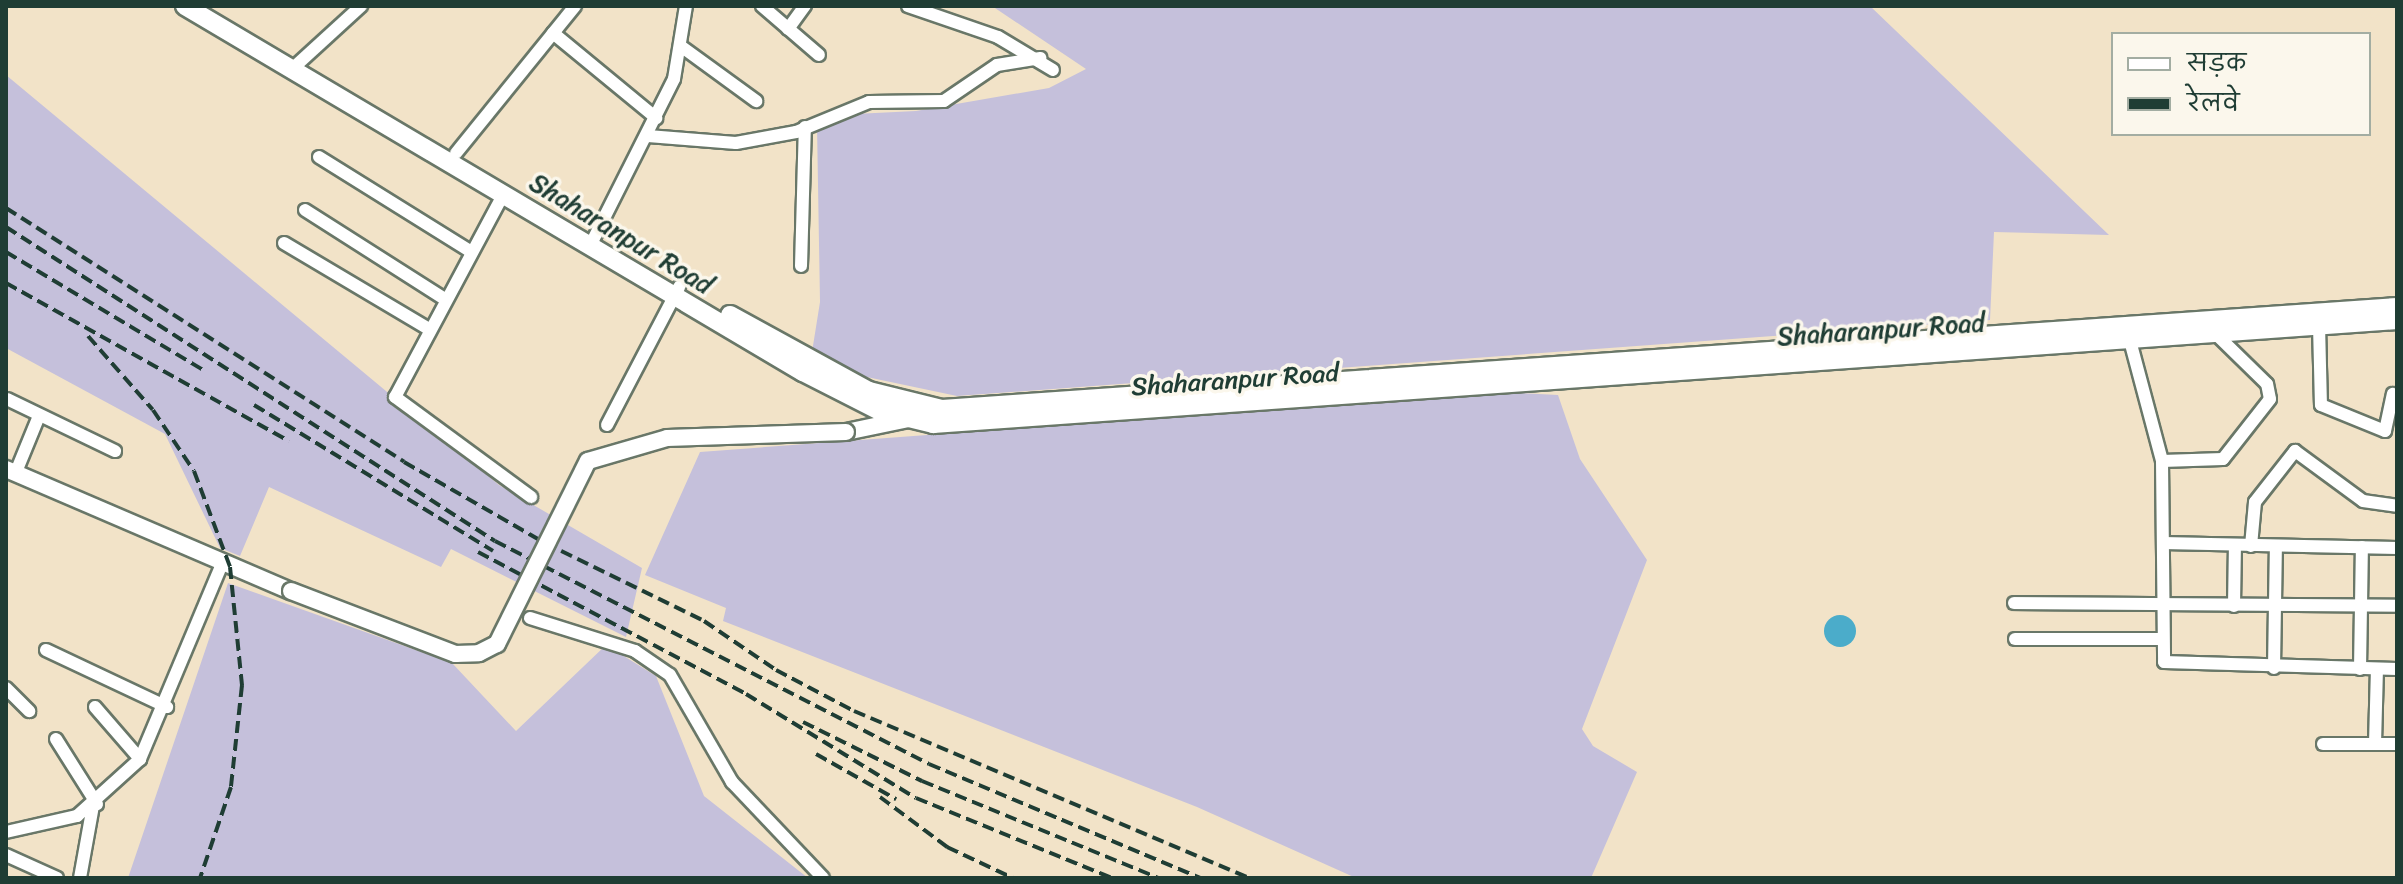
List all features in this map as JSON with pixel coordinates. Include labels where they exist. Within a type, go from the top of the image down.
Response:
[{"type":"main road","name":"Shaharanpur Road","points":[[185,6],[456,153],[677,291],[869,391],[921,414],[2127,332],[2397,307]]},
{"type":"main road","name":"Shaharanpur Road","points":[[208,6],[503,195],[593,241]]},
{"type":"main road","name":"Shaharanpur Road","points":[[2127,332],[2215,333],[2397,320]]},
{"type":"main road","points":[[11,470],[222,564],[291,591],[455,654],[479,653],[497,644],[588,461],[667,438],[846,432],[921,414]]},
{"type":"street","points":[[296,65],[361,6]]},
{"type":"street","points":[[456,153],[575,6]]},
{"type":"street","points":[[593,241],[656,118],[682,47],[686,6]]},
{"type":"street","points":[[762,6],[819,55]]},
{"type":"street","points":[[788,29],[805,6]]},
{"type":"street","points":[[908,6],[1040,58],[1053,70]]},
{"type":"street","points":[[553,33],[656,118]]},
{"type":"street","points":[[682,47],[756,101]]},
{"type":"street","points":[[648,136],[736,143],[805,127],[869,102],[944,101],[997,65],[1040,58]]},
{"type":"street","points":[[801,266],[805,127]]},
{"type":"street","points":[[319,157],[470,251]]},
{"type":"street","points":[[503,195],[427,328],[397,400],[531,497]]},
{"type":"street","points":[[305,210],[443,298]]},
{"type":"street","points":[[284,243],[427,328]]},
{"type":"street","points":[[607,425],[677,291]]},
{"type":"street","points":[[2319,325],[2321,405],[2391,431],[2393,394]]},
{"type":"street","points":[[2127,332],[2162,461],[2162,639],[2166,665],[2397,669]]},
{"type":"street","points":[[2162,461],[2223,459],[2270,399],[2267,384],[2215,333]]},
{"type":"street","points":[[7,399],[115,451]]},
{"type":"street","points":[[11,470],[39,416]]},
{"type":"street","points":[[2251,546],[2255,502],[2295,451],[2363,501],[2397,506]]},
{"type":"street","points":[[2163,543],[2397,548]]},
{"type":"street","points":[[2234,606],[2235,545]]},
{"type":"street","points":[[2274,668],[2276,546]]},
{"type":"street","points":[[2360,669],[2362,547]]},
{"type":"street","points":[[6,832],[95,805],[140,759],[167,707],[222,564]]},
{"type":"street","points":[[2014,603],[2397,606]]},
{"type":"street","points":[[530,618],[635,651],[670,675],[732,782],[823,878]]},
{"type":"street","points":[[2015,639],[2162,639]]},
{"type":"street","points":[[46,650],[167,707]]},
{"type":"street","points":[[2375,744],[2377,669]]},
{"type":"street","points":[[6,688],[29,711]]},
{"type":"street","points":[[95,707],[140,759]]},
{"type":"street","points":[[56,739],[95,805],[80,878]]},
{"type":"street","points":[[2323,744],[2397,744]]},
{"type":"street","points":[[6,855],[57,878]]},
{"type":"shaded area","points":[[992,6],[1870,6],[2109,235],[1994,232],[1990,320],[957,396],[862,376],[812,352],[820,302],[817,126],[834,115],[916,111],[1049,88],[1086,69]]},
{"type":"shaded area","points":[[6,75],[499,485],[642,568],[626,637],[451,549],[441,567],[269,487],[240,556],[220,548],[165,434],[6,348]]},
{"type":"shaded area","points":[[1502,392],[1558,395],[1580,459],[1647,560],[1582,729],[1593,746],[1637,772],[1591,878],[1356,878],[1197,807],[723,621],[726,608],[645,575],[700,452]]},
{"type":"shaded area","points":[[228,583],[452,663],[516,731],[606,645],[656,676],[704,796],[808,878],[128,878]]},
{"type":"water","points":[[1840,615],[1851,620],[1856,631],[1851,642],[1840,647],[1829,642],[1824,631],[1829,620]]},
{"type":"railway","points":[[6,208],[404,462],[545,543],[704,621],[776,670],[854,711],[1250,878]]},
{"type":"railway","points":[[6,227],[495,541],[929,764],[1200,878]]},
{"type":"railway","points":[[6,252],[205,371]]},
{"type":"railway","points":[[6,283],[289,441]]},
{"type":"railway","points":[[88,336],[153,410],[194,471],[230,567],[242,685],[231,787],[200,878]]},
{"type":"railway","points":[[254,405],[493,551]]},
{"type":"railway","points":[[478,552],[746,694],[916,798],[1112,878]]},
{"type":"railway","points":[[803,722],[922,781],[1158,878]]},
{"type":"railway","points":[[816,754],[896,799]]},
{"type":"railway","points":[[880,797],[947,847],[1013,878]]}]
